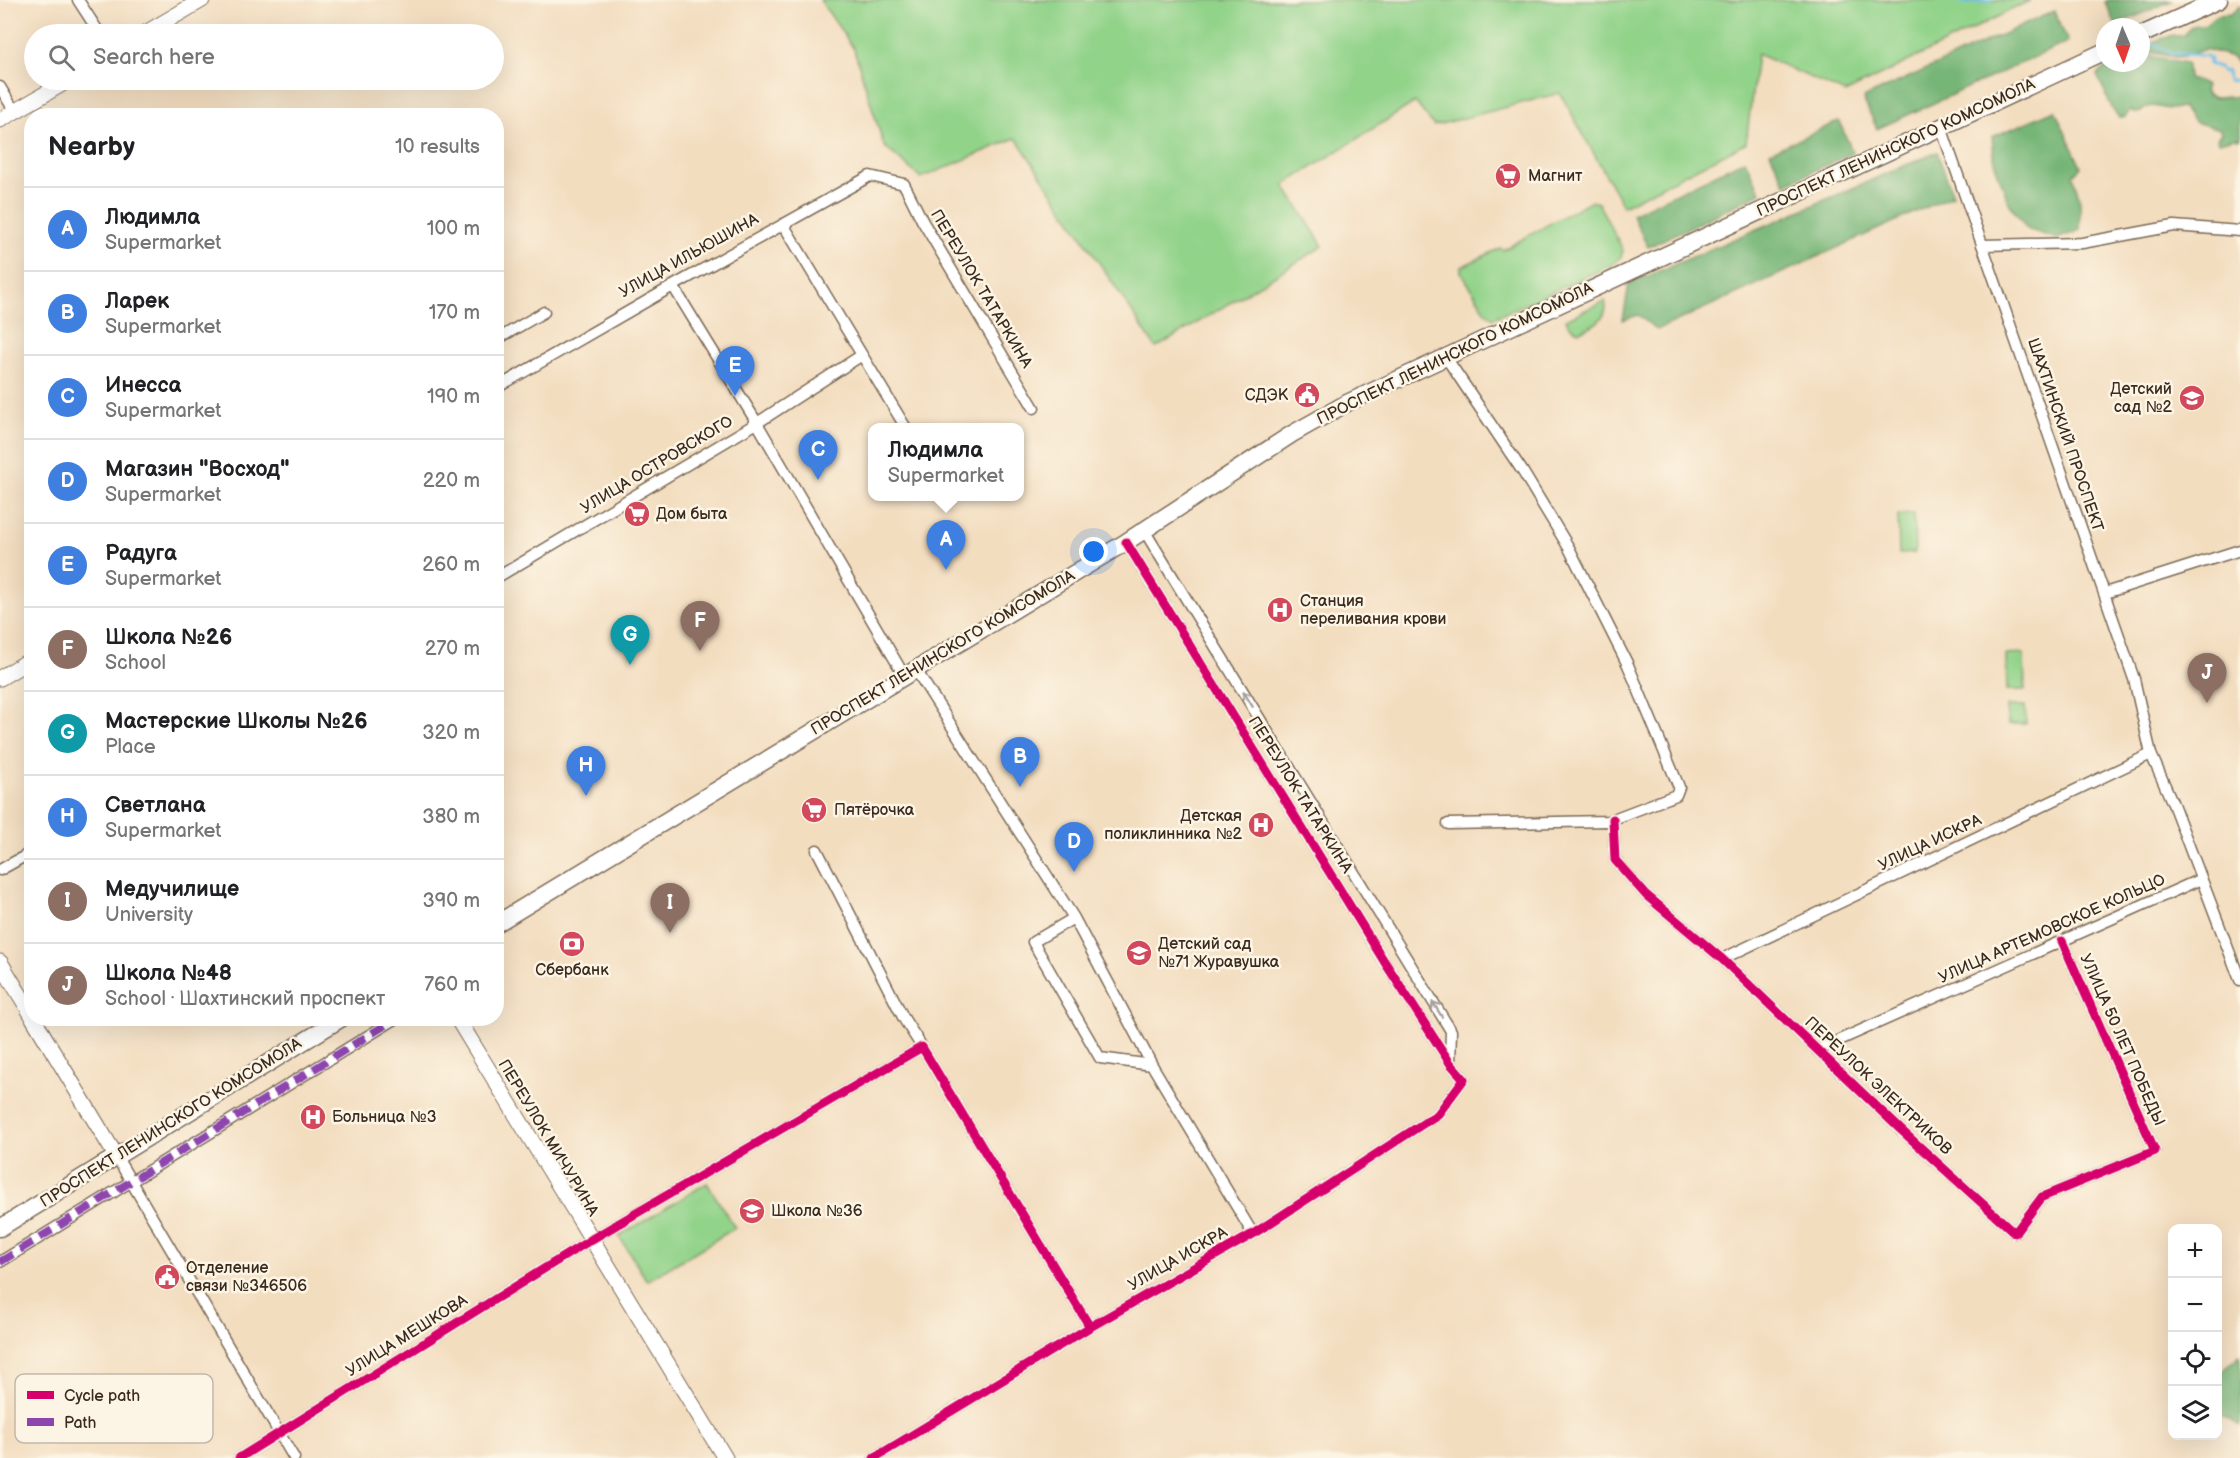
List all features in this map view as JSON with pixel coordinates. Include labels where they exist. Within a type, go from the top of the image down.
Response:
[{"type":"main road","points":[[161,24],[202,0]]},
{"type":"main road","points":[[2150,31],[2219,0]]},
{"type":"main road","name":"ПРОСПЕКТ ЛЕНИНСКОГО КОМСОМОЛА","points":[[504,919],[911,674],[1126,542],[1292,434],[1347,403],[2096,55]]},
{"type":"main road","points":[[0,120],[52,90]]},
{"type":"main road","points":[[0,678],[24,664]]},
{"type":"main road","points":[[0,962],[24,1003]]},
{"type":"main road","points":[[37,1026],[116,1156]]},
{"type":"main road","name":"ПРОСПЕКТ ЛЕНИНСКОГО КОМСОМОЛА","points":[[0,1228],[329,1026]]},
{"type":"main road","name":"ПЕРЕУЛОК МИЧУРИНА","points":[[462,1026],[725,1458]]},
{"type":"street","points":[[78,0],[94,24]]},
{"type":"street","points":[[0,87],[15,112]]},
{"type":"street","name":"ШАХТИНСКИЙ ПРОСПЕКТ","points":[[1941,128],[2134,679],[2151,754],[2173,804],[2201,879]]},
{"type":"street","name":"УЛИЦА ИЛЬЮШИНА","points":[[504,383],[870,176],[904,184]]},
{"type":"street","name":"ПЕРЕУЛОК ТАТАРКИНА","points":[[904,184],[923,222],[1034,408]]},
{"type":"street","points":[[783,224],[903,423]]},
{"type":"street","points":[[1982,245],[2082,243],[2174,226],[2240,231]]},
{"type":"street","points":[[673,286],[911,674],[1074,918],[1152,1065],[1253,1234]]},
{"type":"street","points":[[504,335],[544,312]]},
{"type":"street","name":"УЛИЦА ОСТРОВСКОГО","points":[[504,573],[757,423],[862,355]]},
{"type":"street","points":[[1445,356],[1523,472],[1569,548],[1628,665],[1679,787],[1676,795],[1608,821],[1448,824]]},
{"type":"street","name":"ПЕРЕУЛОК ТАТАРКИНА","points":[[1144,530],[1450,1031],[1450,1063]]},
{"type":"street","name":"ПЕРЕУЛОК ТАТАРКИНА","points":[[1126,542],[1384,961],[1450,1063]]},
{"type":"street","points":[[2105,593],[2240,550]]},
{"type":"street","name":"УЛИЦА ИСКРА","points":[[1722,959],[2151,754]]},
{"type":"street","name":"ПЕРЕУЛОК ЭЛЕКТРИКОВ","points":[[1613,819],[1615,860],[1646,895],[1722,959],[2015,1233]]},
{"type":"street","points":[[817,850],[904,1019],[1089,1327]]},
{"type":"street","points":[[0,870],[24,856]]},
{"type":"street","points":[[2201,879],[2240,980]]},
{"type":"street","name":"УЛИЦА АРТЕМОВСКОЕ КОЛЬЦО","points":[[1817,1050],[2201,879]]},
{"type":"street","points":[[1074,918],[1033,942],[1100,1058],[1152,1065]]},
{"type":"street","name":"УЛИЦА 50 ЛЕТ ПОБЕДЫ","points":[[2015,1233],[2042,1197],[2155,1151],[2062,941]]},
{"type":"street","points":[[0,1262],[384,1026]]},
{"type":"street","name":"УЛИЦА МЕШКОВА","points":[[239,1458],[592,1239],[922,1047]]},
{"type":"street","name":"УЛИЦА ИСКРА","points":[[874,1458],[1089,1327],[1253,1234],[1438,1114],[1464,1079],[1450,1063]]},
{"type":"street","points":[[116,1156],[294,1458]]},
{"type":"green space","points":[[820,0],[2031,0],[1845,93],[1757,54],[1746,143],[1623,206],[1560,93],[1434,126],[1415,102],[1284,185],[1323,246],[1156,348],[1016,138],[921,178],[884,146],[854,49]]},
{"type":"green space","points":[[2109,0],[2173,0],[2132,18],[2113,18],[2105,2]]},
{"type":"green space","points":[[2240,6],[2240,65],[2232,57],[2205,49],[2186,56],[2174,57],[2150,52],[2150,46],[2157,41],[2183,35],[2190,28],[2204,25],[2218,15],[2231,14]]},
{"type":"green space","points":[[2054,11],[2068,42],[1877,129],[1863,98]]},
{"type":"green space","points":[[2150,56],[2157,59],[2185,63],[2188,79],[2201,82],[2206,86],[2204,91],[2207,95],[2215,98],[2240,96],[2240,139],[2218,142],[2220,129],[2195,122],[2182,107],[2171,109],[2152,106],[2141,112],[2135,113],[2130,110],[2125,117],[2119,117],[2113,110],[2097,75],[2101,72],[2150,72]]},
{"type":"green space","points":[[2055,110],[2081,167],[2073,175],[2080,201],[2080,230],[2057,239],[2027,229],[2009,203],[1995,165],[1992,137]]},
{"type":"green space","points":[[1839,121],[1853,153],[1785,184],[1770,152]]},
{"type":"green space","points":[[1937,152],[1953,195],[1657,330],[1638,315],[1623,320],[1629,284]]},
{"type":"green space","points":[[1745,160],[1761,193],[1648,247],[1632,214]]},
{"type":"green space","points":[[1590,201],[1598,203],[1623,250],[1621,257],[1613,264],[1494,318],[1487,314],[1461,272],[1461,267],[1501,248],[1503,250]]},
{"type":"green space","points":[[1605,301],[1605,312],[1599,321],[1579,331],[1568,324],[1566,319]]},
{"type":"green space","points":[[1914,514],[1915,553],[1899,554],[1898,515]]},
{"type":"green space","points":[[2024,654],[2025,690],[2007,690],[2006,655]]},
{"type":"green space","points":[[2007,706],[2025,706],[2026,724],[2008,724]]},
{"type":"green space","points":[[707,1183],[735,1228],[647,1281],[619,1236]]},
{"type":"green space","points":[[2240,1355],[2240,1426],[2222,1415],[2222,1371]]},
{"type":"waterway","points":[[1957,0],[1966,3],[1992,0]]},
{"type":"waterway","points":[[2152,43],[2172,53],[2207,56],[2210,59],[2209,64],[2219,67],[2222,72],[2227,71],[2228,81],[2240,80]]},
{"type":"marked path","points":[[0,1262],[384,1026]]},
{"type":"cycle path","points":[[874,1458],[1090,1327],[1253,1234],[1438,1114],[1464,1079],[1450,1063],[1384,961],[1126,542]]},
{"type":"cycle path","points":[[1613,819],[1615,860],[1646,895],[1722,959],[1900,1129],[2015,1233],[2042,1197],[2155,1151],[2062,941]]},
{"type":"cycle path","points":[[239,1458],[592,1239],[922,1047],[1090,1327]]},
{"type":"place","name":"Магнит","points":[[1508,176]]},
{"type":"place","name":"СДЭК","points":[[1307,395]]},
{"type":"place","name":"Радуга","points":[[735,396]]},
{"type":"place","name":"Детский сад №2","points":[[2192,398]]},
{"type":"place","name":"Инесса","points":[[818,480]]},
{"type":"place","name":"Дом быта","points":[[637,514]]},
{"type":"place","name":"Людимла","points":[[946,570]]},
{"type":"place","name":"Станция переливания крови","points":[[1280,610]]},
{"type":"place","name":"Школа №26","points":[[700,651]]},
{"type":"place","name":"Мастерские Школы №26","points":[[630,665]]},
{"type":"place","name":"Школа №48","points":[[2207,703]]},
{"type":"place","name":"Ларек","points":[[1020,787]]},
{"type":"place","name":"Светлана","points":[[586,796]]},
{"type":"place","name":"Пятёрочка","points":[[814,810]]},
{"type":"place","name":"Детская поликлинника №2","points":[[1261,825]]},
{"type":"place","name":"Магазин \"Восход\"","points":[[1074,872]]},
{"type":"place","name":"Медучилище","points":[[670,933]]},
{"type":"place","name":"Сбербанк","points":[[572,944]]},
{"type":"place","name":"Детский сад №71 Журавушка","points":[[1139,953]]},
{"type":"place","name":"Больница №3","points":[[313,1117]]},
{"type":"place","name":"Школа №36","points":[[752,1211]]},
{"type":"place","name":"Отделение связи №346506","points":[[167,1277]]}]
